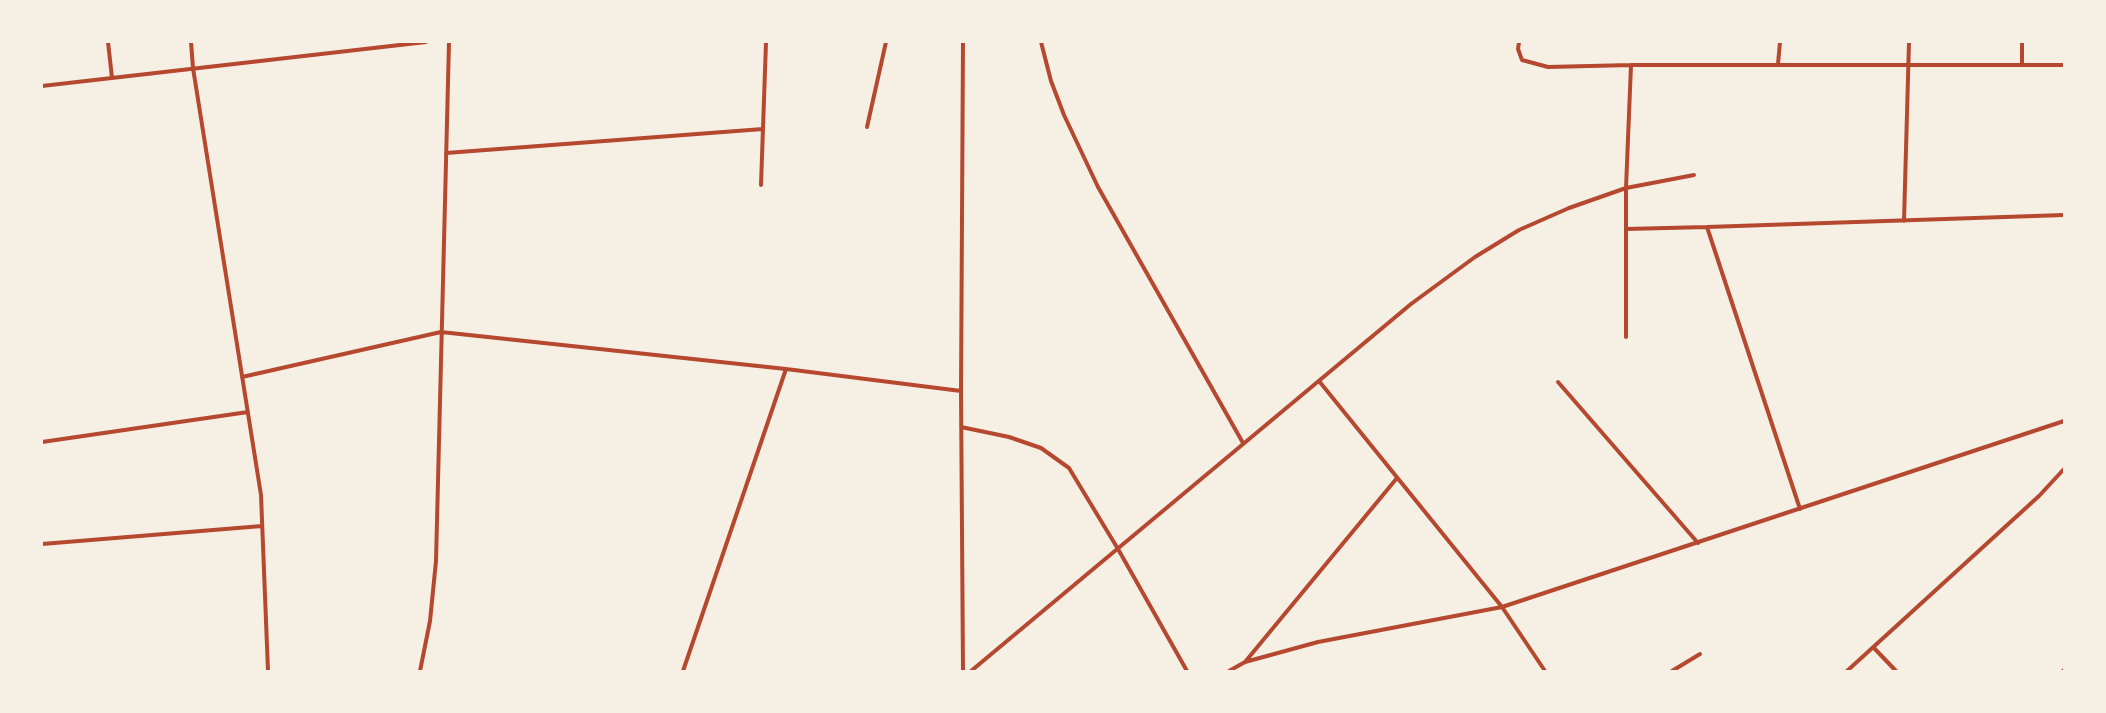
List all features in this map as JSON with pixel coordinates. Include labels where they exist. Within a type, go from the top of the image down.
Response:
[{"type":"street","points":[[108,42],[112,78]]},
{"type":"street","points":[[191,42],[193,68],[261,495],[268,671]]},
{"type":"street","points":[[42,86],[426,42]]},
{"type":"street","points":[[420,671],[430,621],[436,561],[449,42]]},
{"type":"street","points":[[761,185],[766,42]]},
{"type":"street","points":[[867,127],[886,42]]},
{"type":"street","points":[[963,42],[961,427],[964,671]]},
{"type":"street","points":[[1041,42],[1051,82],[1064,115],[1098,187],[1243,443]]},
{"type":"street","points":[[1519,42],[1518,49],[1522,60],[1548,67],[1631,64],[2064,65]]},
{"type":"street","points":[[1778,64],[1780,42]]},
{"type":"street","points":[[1904,220],[1909,42]]},
{"type":"street","points":[[2022,42],[2022,65]]},
{"type":"street","points":[[1626,337],[1626,188],[1631,64]]},
{"type":"street","points":[[446,152],[763,129]]},
{"type":"street","points":[[970,671],[1118,550],[1243,443],[1411,304],[1475,257],[1519,230],[1569,208],[1626,188],[1694,175]]},
{"type":"street","points":[[1626,229],[2064,215]]},
{"type":"street","points":[[1707,227],[1800,509]]},
{"type":"street","points":[[242,377],[442,332],[786,369],[961,390]]},
{"type":"street","points":[[683,671],[786,369]]},
{"type":"street","points":[[1319,380],[1502,607],[1545,671]]},
{"type":"street","points":[[1558,382],[1698,543]]},
{"type":"street","points":[[42,442],[248,412]]},
{"type":"street","points":[[1229,671],[1245,662],[1318,642],[1502,607],[2064,421]]},
{"type":"street","points":[[961,427],[1009,437],[1041,448],[1069,468],[1187,671]]},
{"type":"street","points":[[1847,671],[2039,496],[2064,469]]},
{"type":"street","points":[[1245,662],[1397,478]]},
{"type":"street","points":[[42,544],[262,526]]},
{"type":"street","points":[[1874,646],[1896,671]]},
{"type":"street","points":[[1672,671],[1700,654]]}]
